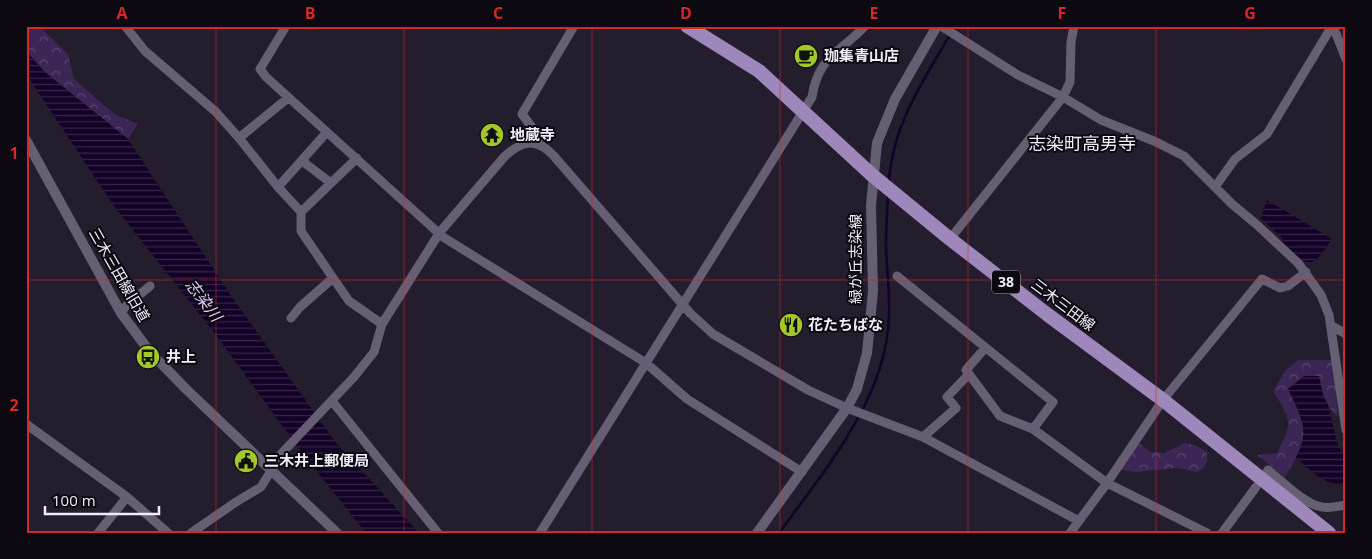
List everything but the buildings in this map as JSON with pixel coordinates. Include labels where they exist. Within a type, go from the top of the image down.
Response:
[{"type":"main road","name":"三木三田線","points":[[687,26],[759,71],[872,175],[950,239],[1048,315],[1163,400],[1329,533]]},
{"type":"street","points":[[125,26],[145,51],[216,112],[239,138],[278,187],[301,212],[301,231],[349,301],[382,324]]},
{"type":"street","points":[[286,26],[260,69],[288,98],[443,236],[646,363],[687,399],[802,472]]},
{"type":"street","points":[[541,145],[540,138],[522,114],[574,26]]},
{"type":"street","points":[[540,533],[812,97],[814,83],[821,68],[829,58],[866,26]]},
{"type":"street","name":"緑が丘志染線","points":[[756,533],[847,408],[857,389],[867,353],[873,291],[871,205],[872,175],[877,143],[895,99],[937,26]]},
{"type":"street","points":[[941,26],[1018,75],[1063,97],[1101,120],[1154,141],[1184,156],[1298,263],[1321,295],[1332,326],[1346,430]]},
{"type":"street","points":[[950,239],[1063,97],[1070,82],[1071,42],[1074,26]]},
{"type":"street","points":[[1215,187],[1234,159],[1267,134],[1332,26]]},
{"type":"street","points":[[1332,26],[1346,59]]},
{"type":"street","points":[[239,138],[288,98]]},
{"type":"street","points":[[278,187],[327,132]]},
{"type":"street","name":"三木三田線旧道","points":[[26,140],[121,313],[150,352],[186,389],[337,533]]},
{"type":"street","points":[[192,533],[261,487],[282,453],[374,352],[382,324],[440,232],[505,156],[517,146],[527,143],[541,145],[553,155],[690,313],[713,334],[808,390],[847,408],[923,437],[1079,521]]},
{"type":"street","points":[[301,212],[357,158]]},
{"type":"street","points":[[302,159],[331,183]]},
{"type":"street","points":[[1070,533],[1107,483],[1163,400],[1262,279],[1280,288],[1288,286],[1306,272]]},
{"type":"street","points":[[897,276],[1053,402],[1033,429]]},
{"type":"street","points":[[291,318],[300,307],[333,278]]},
{"type":"street","points":[[121,313],[126,306],[150,286]]},
{"type":"street","points":[[1332,326],[1346,334]]},
{"type":"street","points":[[985,348],[966,370],[1000,416],[1033,429],[1107,483],[1207,533]]},
{"type":"street","points":[[923,437],[956,408],[947,397],[969,374]]},
{"type":"street","points":[[332,400],[438,533]]},
{"type":"street","points":[[26,424],[127,498],[168,533]]},
{"type":"street","points":[[1267,472],[1268,470],[1311,504],[1330,508],[1346,505]]},
{"type":"street","points":[[1222,533],[1256,487]]},
{"type":"street","points":[[98,533],[127,498]]},
{"type":"green space","points":[[26,26],[42,26],[43,30],[68,54],[74,79],[114,114],[138,124],[128,139],[46,73],[26,50]]},
{"type":"green space","points":[[1298,360],[1333,360],[1338,417],[1330,408],[1325,398],[1319,376],[1301,418],[1305,429],[1302,447],[1285,477],[1257,455],[1277,453],[1286,434],[1288,428],[1287,416],[1273,391],[1285,371]]},
{"type":"green space","points":[[1139,443],[1150,452],[1164,453],[1185,443],[1195,445],[1207,452],[1207,462],[1203,469],[1197,472],[1177,468],[1137,472],[1120,470]]},
{"type":"water","name":"志染川","points":[[26,52],[46,73],[128,139],[227,290],[336,443],[419,533],[366,533],[303,454],[216,335],[114,206],[26,74]]},
{"type":"water","points":[[1267,200],[1332,239],[1319,257],[1314,261],[1305,261],[1282,245],[1282,238],[1261,218]]},
{"type":"water","points":[[1304,376],[1319,376],[1338,446],[1346,457],[1346,481],[1340,484],[1326,481],[1319,477],[1296,457],[1303,439],[1303,430],[1300,415],[1288,389]]},
{"type":"waterway","points":[[889,182],[897,140],[904,120],[955,26]]},
{"type":"waterway","points":[[779,533],[815,484],[850,431],[865,404],[877,375],[886,346],[889,316],[886,248],[888,195]]},
{"type":"place","name":"珈集青山店","points":[[806,56]]},
{"type":"place","name":"地蔵寺","points":[[492,135]]},
{"type":"place","name":"花たちばな","points":[[791,325]]},
{"type":"place","name":"井上","points":[[148,357]]},
{"type":"place","name":"三木井上郵便局","points":[[246,461]]},
{"type":"district","name":"志染町高男寺","points":[[1082,144]]}]
